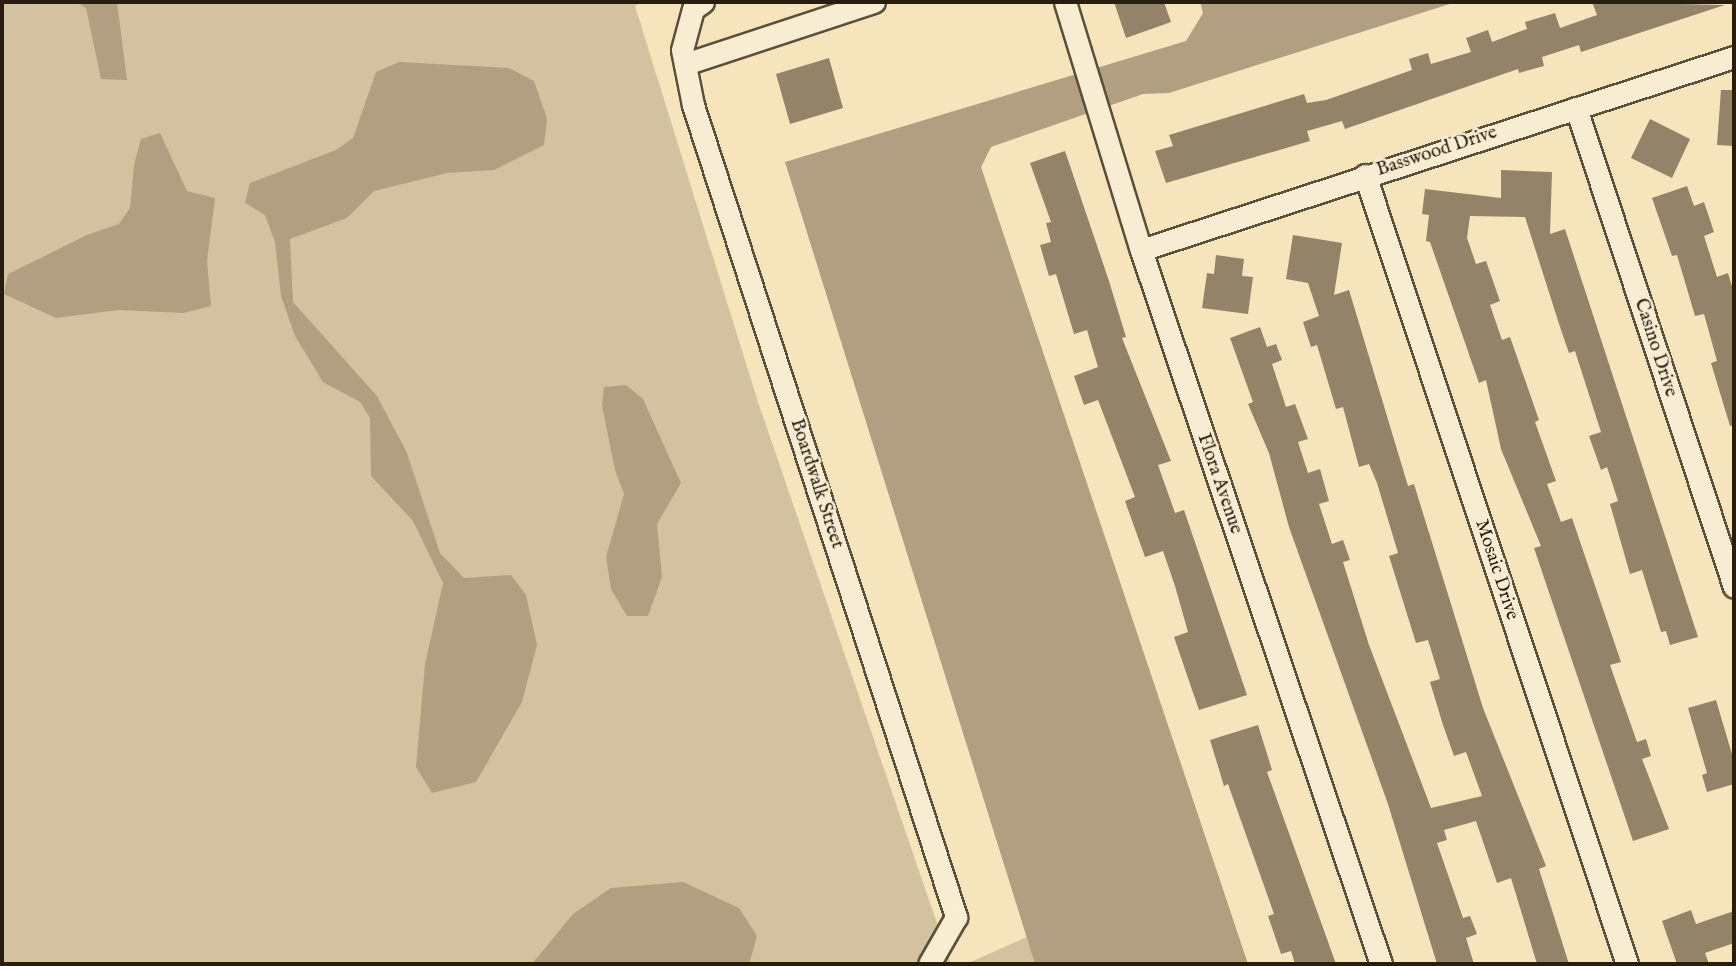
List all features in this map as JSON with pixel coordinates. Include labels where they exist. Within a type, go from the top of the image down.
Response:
[{"type":"street","name":"Boardwalk Street","points":[[703,2],[693,9],[682,50],[697,119],[956,917],[929,964]]},
{"type":"street","points":[[685,64],[874,2]]},
{"type":"street","name":"Flora Avenue","points":[[1065,2],[1141,250],[1381,964]]},
{"type":"street","name":"Basswood Drive","points":[[1141,250],[1734,57]]},
{"type":"street","name":"Casino Drive","points":[[1576,108],[1734,587]]},
{"type":"street","name":"Mosaic Drive","points":[[1365,175],[1627,964]]},
{"type":"shaded area","points":[[2,2],[642,2],[635,6],[758,402],[951,964],[2,964]]},
{"type":"shaded area","points":[[76,2],[117,2],[127,80],[101,79],[86,8]]},
{"type":"shaded area","points":[[1200,2],[1456,2],[1169,93],[1143,94],[991,147],[981,167],[1248,964],[1035,964],[785,162],[1186,41],[1203,13]]},
{"type":"shaded area","points":[[399,62],[509,68],[534,81],[547,119],[544,145],[494,170],[447,173],[374,191],[347,218],[290,239],[293,302],[377,396],[407,453],[440,553],[464,578],[511,575],[526,595],[537,645],[522,702],[476,782],[432,793],[416,767],[425,664],[443,583],[413,521],[371,476],[370,418],[360,402],[323,382],[295,336],[281,296],[275,242],[265,215],[245,203],[250,183],[336,150],[353,138],[376,72]]},
{"type":"shaded area","points":[[160,133],[187,191],[215,198],[207,261],[211,306],[184,313],[119,310],[56,318],[4,294],[8,274],[87,235],[119,224],[130,208],[134,165],[141,139]]},
{"type":"shaded area","points":[[626,385],[643,399],[681,483],[657,524],[662,577],[648,616],[627,616],[611,589],[606,557],[624,494],[615,470],[602,405],[604,387]]},
{"type":"shaded area","points":[[683,882],[739,908],[757,936],[749,964],[532,964],[573,914],[611,888]]},
{"type":"shaded area","points":[[1027,937],[1035,964],[966,964]]},
{"type":"building","points":[[1114,2],[1164,2],[1171,22],[1126,38]]},
{"type":"building","points":[[1592,2],[1725,5],[1581,52],[1579,45],[1542,57],[1544,66],[1519,73],[1518,69],[1345,129],[1342,121],[1307,131],[1310,141],[1166,183],[1155,151],[1173,146],[1169,135],[1304,94],[1307,103],[1326,100],[1412,70],[1409,59],[1428,53],[1431,64],[1471,52],[1466,38],[1488,30],[1492,42],[1527,29],[1525,22],[1555,13],[1560,28],[1597,15]]},
{"type":"building","points":[[829,58],[843,108],[790,124],[776,74]]},
{"type":"building","points":[[1721,90],[1734,90],[1734,146],[1717,145]]},
{"type":"building","points":[[1650,119],[1690,139],[1672,178],[1631,158]]},
{"type":"building","points":[[1065,151],[1109,281],[1126,337],[1122,338],[1171,461],[1158,465],[1175,513],[1184,510],[1247,695],[1199,710],[1174,637],[1188,632],[1175,586],[1163,551],[1145,557],[1125,501],[1135,497],[1098,400],[1084,405],[1074,376],[1098,367],[1087,330],[1074,334],[1056,274],[1049,276],[1040,245],[1051,242],[1046,223],[1051,222],[1030,163]]},
{"type":"building","points":[[1501,170],[1552,172],[1550,234],[1565,229],[1698,637],[1670,645],[1666,631],[1661,632],[1642,570],[1630,574],[1610,504],[1618,501],[1607,467],[1601,470],[1589,436],[1601,432],[1575,351],[1569,353],[1525,217],[1470,216],[1467,238],[1476,264],[1486,261],[1500,301],[1490,305],[1502,340],[1510,337],[1539,420],[1535,422],[1556,481],[1547,484],[1561,522],[1572,518],[1621,662],[1610,665],[1637,742],[1646,739],[1651,756],[1642,759],[1669,829],[1633,841],[1534,548],[1541,546],[1501,449],[1486,380],[1479,383],[1430,242],[1426,241],[1429,215],[1422,214],[1425,189],[1501,198]]},
{"type":"building","points":[[1687,186],[1694,206],[1704,202],[1714,232],[1704,236],[1717,277],[1728,273],[1734,293],[1734,425],[1730,426],[1711,363],[1717,361],[1704,314],[1695,316],[1677,255],[1672,256],[1652,198]]},
{"type":"building","points":[[1293,235],[1342,243],[1334,295],[1349,290],[1408,486],[1414,484],[1483,708],[1546,866],[1539,869],[1569,964],[1537,964],[1511,878],[1497,883],[1476,821],[1444,830],[1447,840],[1437,843],[1463,918],[1470,916],[1477,934],[1466,938],[1474,964],[1437,964],[1388,804],[1289,527],[1269,453],[1248,404],[1253,402],[1230,338],[1260,327],[1267,347],[1276,344],[1282,360],[1272,364],[1286,407],[1295,404],[1308,439],[1298,442],[1308,473],[1320,469],[1329,501],[1319,504],[1332,544],[1343,540],[1350,560],[1343,562],[1369,645],[1431,808],[1482,796],[1466,752],[1454,756],[1443,725],[1430,682],[1440,679],[1428,640],[1416,643],[1389,556],[1398,553],[1377,483],[1369,464],[1359,467],[1343,407],[1336,409],[1317,345],[1311,347],[1303,322],[1319,316],[1308,283],[1286,279]]},
{"type":"building","points":[[1216,255],[1244,259],[1242,276],[1253,277],[1248,314],[1202,308],[1207,273],[1214,274]]},
{"type":"building","points":[[1716,700],[1734,761],[1734,784],[1707,792],[1702,775],[1707,773],[1688,708]]},
{"type":"building","points":[[1258,725],[1272,770],[1267,772],[1336,964],[1295,964],[1291,951],[1281,954],[1268,916],[1274,914],[1228,784],[1224,786],[1210,740]]},
{"type":"building","points":[[1691,910],[1696,924],[1734,911],[1734,943],[1705,953],[1709,964],[1677,964],[1662,921]]}]
